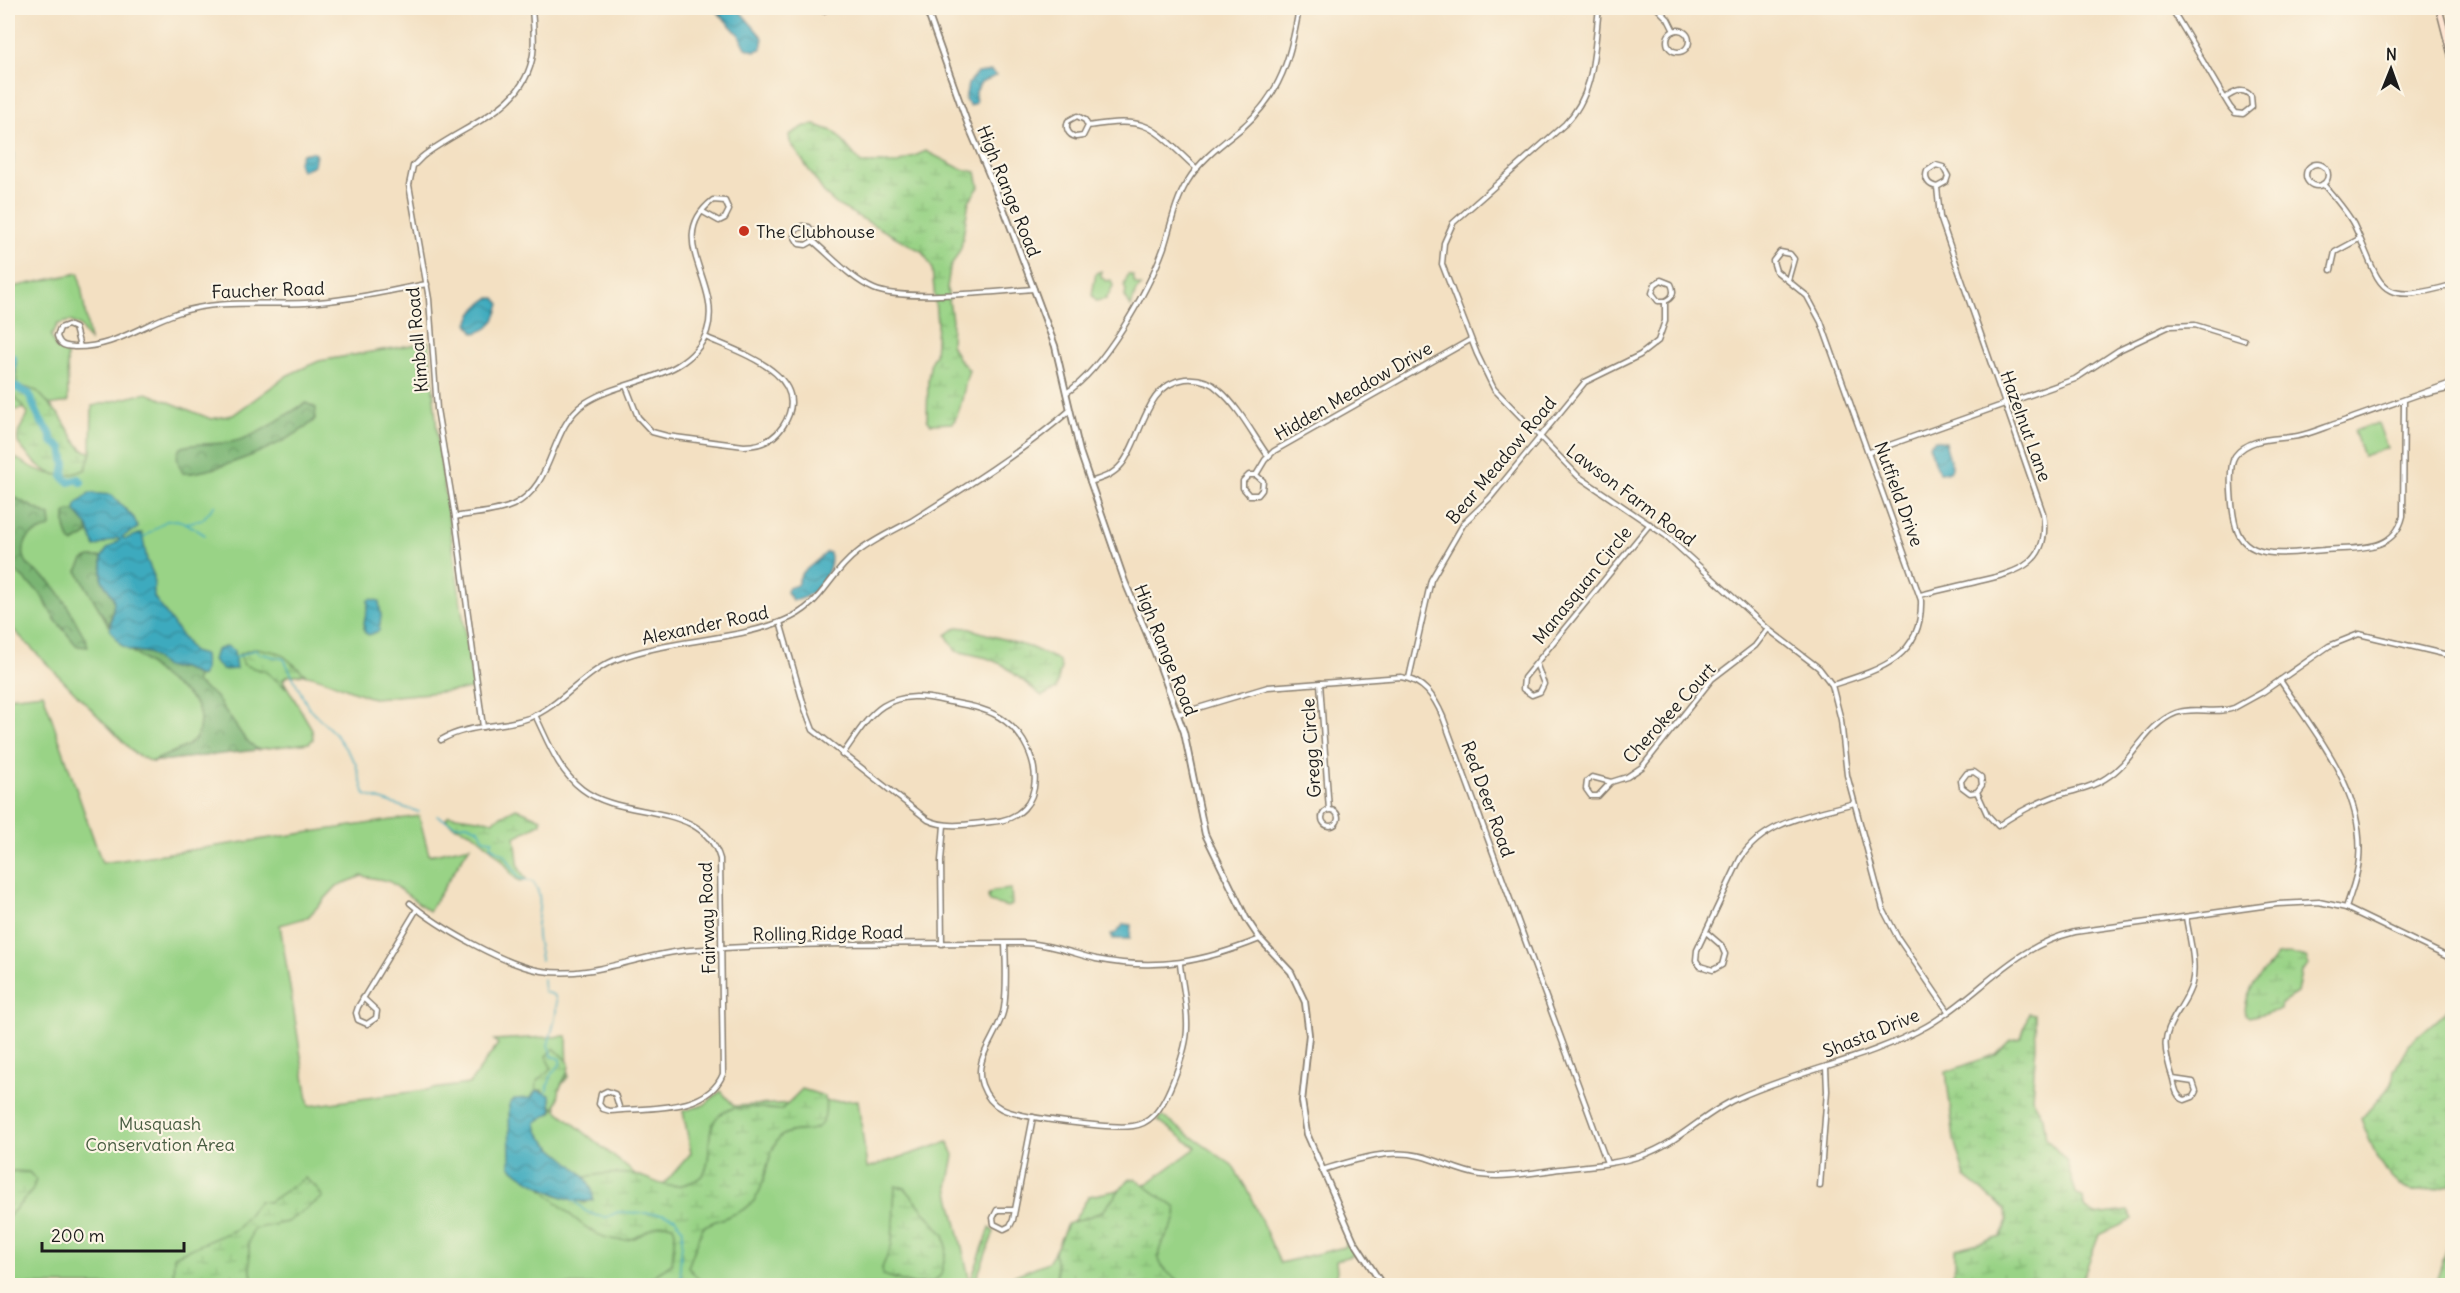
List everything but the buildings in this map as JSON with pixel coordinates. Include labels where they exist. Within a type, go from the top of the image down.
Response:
[{"type":"main road","points":[[2439,8],[2452,59]]},
{"type":"street","name":"Kimball Road","points":[[483,727],[455,516],[435,393],[427,284],[409,196],[412,166],[426,154],[501,107],[518,92],[526,78],[532,56],[532,8]]},
{"type":"street","points":[[813,8],[823,11],[829,8]]},
{"type":"street","name":"High Range Road","points":[[926,8],[968,125],[1055,346],[1069,411],[1090,482],[1125,582],[1178,714],[1190,753],[1206,834],[1241,908],[1260,939],[1284,963],[1305,1002],[1309,1024],[1303,1079],[1303,1112],[1311,1144],[1354,1241],[1383,1286]]},
{"type":"street","points":[[1066,393],[1084,379],[1118,334],[1161,254],[1183,188],[1197,169],[1273,95],[1289,54],[1299,8]]},
{"type":"street","name":"Lawson Farm Road","points":[[1599,8],[1588,86],[1577,111],[1457,219],[1445,238],[1442,264],[1470,340],[1494,389],[1539,438],[1578,476],[1650,524],[1678,546],[1768,629],[1819,668],[1832,685],[1841,720],[1844,764],[1887,919],[1948,1011]]},
{"type":"street","points":[[1657,8],[1668,19],[1674,31]]},
{"type":"street","points":[[2170,8],[2224,98],[2232,110],[2239,114],[2247,113],[2252,107],[2253,99],[2245,91],[2237,91],[2224,98]]},
{"type":"street","points":[[1674,31],[1686,34],[1689,40],[1685,50],[1678,52],[1669,47],[1668,40],[1674,31]]},
{"type":"street","points":[[1077,116],[1083,118],[1088,126],[1085,133],[1076,137],[1069,134],[1066,127],[1068,121],[1077,116]]},
{"type":"street","points":[[1088,126],[1124,121],[1144,124],[1158,133],[1197,169]]},
{"type":"street","points":[[2319,164],[2327,171],[2327,178],[2323,184],[2316,186],[2307,181],[2305,174],[2311,165],[2319,164]]},
{"type":"street","name":"Hazelnut Lane","points":[[1936,165],[1943,167],[1948,176],[1946,182],[1937,187],[1930,184],[1926,178],[1929,168],[1936,165]]},
{"type":"street","points":[[2323,184],[2352,222],[2374,275],[2387,288],[2406,294],[2416,294],[2452,285]]},
{"type":"street","name":"Hazelnut Lane","points":[[1920,595],[2015,572],[2033,560],[2039,551],[2045,533],[2043,513],[1940,217],[1937,187]]},
{"type":"street","points":[[455,516],[501,508],[526,496],[540,480],[563,427],[573,414],[589,400],[682,362],[698,349],[705,337],[711,304],[692,242],[693,228],[703,212],[711,201],[718,199],[725,201],[729,210],[727,216],[719,221],[703,212]]},
{"type":"street","points":[[802,226],[809,227],[814,232],[813,241],[806,245],[799,244],[795,238],[796,230],[802,226]]},
{"type":"street","points":[[2331,270],[2335,252],[2359,239]]},
{"type":"street","points":[[813,241],[855,277],[874,289],[896,294],[1034,289]]},
{"type":"street","name":"Nutfield Drive","points":[[1788,280],[1794,259],[1787,252],[1780,252],[1774,257],[1773,264],[1788,280],[1807,296],[1818,314],[1920,595],[1919,623],[1908,648],[1884,666],[1832,685]]},
{"type":"street","name":"Bear Meadow Road","points":[[1661,280],[1668,282],[1673,291],[1671,298],[1665,302],[1658,301],[1652,293],[1655,284],[1661,280]]},
{"type":"street","name":"Faucher Road","points":[[80,347],[96,347],[117,341],[167,317],[210,305],[255,302],[306,303],[427,284]]},
{"type":"street","name":"Bear Meadow Road","points":[[1409,678],[1433,575],[1469,516],[1490,498],[1585,382],[1640,355],[1658,341],[1665,321],[1665,302]]},
{"type":"street","points":[[65,325],[74,327],[80,347],[61,344],[57,336],[60,328],[65,325]]},
{"type":"street","points":[[1870,452],[2075,379],[2119,350],[2170,326],[2195,325],[2244,340]]},
{"type":"street","points":[[626,386],[642,423],[658,434],[744,446],[760,444],[770,439],[782,427],[789,412],[789,395],[783,380],[766,365],[705,337]]},
{"type":"street","name":"Hidden Meadow Drive","points":[[1256,475],[1268,456],[1470,340]]},
{"type":"street","points":[[1090,482],[1108,476],[1118,468],[1127,457],[1157,395],[1170,384],[1185,379],[1201,380],[1221,391],[1268,456]]},
{"type":"street","points":[[2404,400],[2403,516],[2401,525],[2390,540],[2381,545],[2365,547],[2271,553],[2255,550],[2242,540],[2235,525],[2231,481],[2232,463],[2236,454],[2256,441],[2311,433],[2404,400],[2425,394],[2452,383]]},
{"type":"street","points":[[2425,394],[2430,395],[2452,388]]},
{"type":"street","name":"Alexander Road","points":[[441,740],[460,732],[517,722],[535,715],[613,660],[780,622],[813,604],[860,551],[1014,454],[1069,411]]},
{"type":"street","name":"Hidden Meadow Drive","points":[[1250,475],[1256,475],[1263,481],[1263,490],[1258,495],[1249,495],[1242,488],[1243,481],[1250,475]]},
{"type":"street","name":"Manasquan Circle","points":[[1536,663],[1544,684],[1540,692],[1532,695],[1524,690],[1522,682],[1536,663],[1650,524]]},
{"type":"street","points":[[780,622],[808,720],[817,734],[842,755],[928,820],[944,825],[1004,820],[1019,813],[1030,800],[1035,779],[1032,759],[1020,735],[1004,720],[980,709],[929,698],[900,698],[890,702],[874,713],[842,755]]},
{"type":"street","name":"Cherokee Court","points":[[1611,782],[1592,777],[1586,783],[1586,789],[1589,795],[1598,796],[1611,782],[1630,776],[1642,767],[1712,679],[1755,646],[1768,629]]},
{"type":"street","points":[[1977,792],[1987,814],[1998,825],[2035,803],[2108,777],[2121,767],[2152,729],[2175,713],[2224,712],[2249,700],[2329,646],[2359,634],[2452,656]]},
{"type":"street","points":[[1178,714],[1268,687],[1409,678]]},
{"type":"street","name":"Red Deer Road","points":[[1409,678],[1422,685],[1439,706],[1607,1163]]},
{"type":"street","points":[[2280,680],[2338,769],[2353,804],[2359,833],[2359,860],[2346,908]]},
{"type":"street","name":"Gregg Circle","points":[[1320,683],[1329,810]]},
{"type":"street","name":"Fairway Road","points":[[535,715],[564,771],[584,790],[618,807],[683,820],[707,835],[721,864],[725,1063],[718,1084],[711,1093],[697,1101],[620,1110]]},
{"type":"street","points":[[1967,773],[1976,773],[1982,779],[1981,787],[1977,792],[1970,793],[1962,787],[1962,778],[1967,773]]},
{"type":"street","points":[[1706,932],[1725,951],[1723,963],[1713,970],[1704,969],[1696,960],[1697,950],[1740,860],[1757,838],[1781,824],[1854,803]]},
{"type":"street","name":"Gregg Circle","points":[[1329,810],[1336,812],[1339,818],[1331,826],[1326,825],[1322,819],[1323,814],[1329,810]]},
{"type":"street","points":[[942,944],[941,861],[944,825]]},
{"type":"street","name":"Shasta Drive","points":[[1322,1170],[1367,1158],[1400,1154],[1422,1156],[1458,1170],[1490,1176],[1607,1163],[1654,1151],[1736,1099],[1903,1038],[1948,1011],[2014,958],[2054,938],[2075,932],[2295,903],[2319,902],[2346,908],[2452,959]]},
{"type":"street","name":"Rolling Ridge Road","points":[[410,903],[501,958],[543,971],[576,973],[668,954],[723,949],[942,944],[1030,944],[1128,964],[1180,964],[1260,939]]},
{"type":"street","points":[[363,998],[377,1011],[376,1018],[370,1023],[364,1023],[356,1017],[356,1010],[363,998],[417,909]]},
{"type":"street","points":[[2172,1079],[2193,1083],[2196,1091],[2193,1097],[2188,1100],[2180,1098],[2172,1079],[2165,1049],[2166,1032],[2188,995],[2193,979],[2186,917]]},
{"type":"street","points":[[1005,944],[1004,1010],[984,1055],[980,1077],[985,1093],[996,1106],[1033,1117],[1122,1127],[1144,1123],[1154,1116],[1164,1102],[1186,1039],[1186,1016],[1180,964]]},
{"type":"street","points":[[1820,1186],[1827,1091],[1826,1067]]},
{"type":"street","points":[[607,1091],[615,1094],[620,1110],[603,1109],[598,1100],[601,1094],[607,1091]]},
{"type":"street","points":[[1016,1210],[997,1210],[993,1218],[994,1224],[1000,1228],[1007,1228],[1012,1223],[1016,1210],[1033,1117]]},
{"type":"green space","points":[[815,125],[835,132],[861,163],[898,163],[926,151],[961,169],[976,172],[979,187],[969,201],[961,248],[950,268],[947,288],[952,320],[951,344],[958,358],[969,370],[961,404],[953,423],[931,424],[927,420],[928,379],[931,361],[935,355],[937,323],[932,268],[923,252],[837,205],[825,194],[790,142],[789,135],[805,126]]},
{"type":"green space","points":[[1101,271],[1101,277],[1106,281],[1111,280],[1113,286],[1106,299],[1096,301],[1092,295],[1096,273]]},
{"type":"green space","points":[[79,273],[90,342],[80,326],[70,321],[58,324],[51,336],[56,348],[67,353],[68,402],[8,411],[8,288]]},
{"type":"green space","points":[[1128,274],[1133,276],[1135,284],[1141,286],[1136,291],[1131,307],[1125,297],[1124,286]]},
{"type":"green space","points":[[429,342],[438,442],[473,689],[374,698],[312,676],[290,675],[283,680],[312,729],[313,739],[309,743],[151,762],[135,754],[8,624],[8,453],[36,469],[55,475],[76,473],[86,468],[91,452],[92,406],[147,393],[211,419],[233,415],[288,375],[319,361]]},
{"type":"green space","points":[[8,353],[16,359],[17,385],[37,391],[61,417],[83,450],[91,452],[86,469],[65,475],[48,471],[32,460],[18,443],[19,431],[28,413],[8,388]]},
{"type":"green space","points":[[306,403],[316,408],[315,419],[291,437],[232,463],[212,469],[183,473],[178,457],[181,448],[242,439],[261,431]]},
{"type":"green space","points":[[2378,423],[2387,448],[2363,456],[2354,431]]},
{"type":"green space","points":[[8,494],[50,516],[51,526],[28,538],[24,548],[25,560],[51,583],[61,596],[86,639],[88,647],[77,646],[54,618],[40,593],[8,565]]},
{"type":"green space","points":[[75,511],[87,525],[88,534],[73,543],[68,537],[65,525],[65,514]]},
{"type":"green space","points":[[90,557],[102,557],[102,580],[113,597],[114,603],[109,626],[77,571],[83,560]]},
{"type":"green space","points":[[957,627],[1032,648],[1058,660],[1061,667],[1056,689],[1042,696],[1003,665],[987,658],[956,651],[946,635]]},
{"type":"green space","points":[[256,648],[280,653],[305,674],[286,676],[283,680],[285,687],[266,672],[244,665],[239,654]]},
{"type":"green space","points":[[129,650],[149,653],[170,668],[183,668],[198,676],[195,682],[215,696],[245,739],[258,750],[151,762],[187,746],[197,737],[200,715],[197,707],[187,695]]},
{"type":"green space","name":"Musquash Conservation Area","points":[[43,693],[102,863],[419,816],[429,855],[470,846],[429,911],[389,881],[362,876],[337,886],[308,917],[280,925],[309,1106],[469,1084],[498,1044],[494,1040],[567,1036],[568,1077],[555,1093],[557,1110],[657,1192],[691,1153],[683,1111],[704,1105],[721,1091],[734,1106],[858,1100],[867,1168],[948,1142],[954,1155],[948,1187],[970,1282],[990,1228],[994,1232],[974,1285],[8,1285],[8,697]]},
{"type":"green space","points":[[516,808],[541,819],[541,823],[515,837],[519,868],[526,879],[520,881],[513,876],[502,860],[474,834],[451,824],[446,818],[449,815],[492,821]]},
{"type":"green space","points":[[1011,889],[1012,905],[1008,907],[989,902],[988,895],[993,891]]},
{"type":"green space","points":[[2290,954],[2306,958],[2309,965],[2301,972],[2297,993],[2281,1003],[2280,1010],[2249,1017],[2245,1014],[2251,988],[2277,955]]},
{"type":"green space","points":[[2452,1006],[2452,1184],[2429,1190],[2411,1191],[2390,1177],[2373,1148],[2361,1119],[2392,1084],[2394,1070],[2408,1045]]},
{"type":"green space","points":[[2029,1013],[2035,1014],[2036,1046],[2032,1098],[2043,1117],[2046,1139],[2066,1160],[2076,1193],[2083,1198],[2084,1208],[2095,1215],[2128,1211],[2133,1220],[2099,1235],[2080,1285],[1950,1285],[1955,1265],[1955,1249],[2001,1237],[2007,1220],[2005,1209],[1965,1177],[1954,1140],[1946,1072],[1996,1054],[2010,1040],[2021,1038]]},
{"type":"green space","points":[[554,1048],[569,1063],[568,1072],[552,1112],[553,1107],[542,1090],[536,1090],[537,1081],[551,1068],[546,1056]]},
{"type":"green space","points":[[802,1089],[825,1096],[822,1123],[816,1128],[784,1135],[777,1141],[761,1188],[753,1202],[742,1211],[703,1227],[688,1267],[704,1285],[640,1285],[672,1264],[675,1232],[673,1225],[662,1224],[634,1238],[620,1240],[607,1238],[581,1224],[537,1184],[557,1195],[586,1203],[590,1187],[582,1178],[605,1174],[628,1174],[638,1175],[666,1185],[683,1185],[703,1175],[709,1156],[710,1134],[713,1123],[719,1115],[731,1109],[743,1107],[781,1110]]},
{"type":"green space","points":[[1162,1116],[1232,1165],[1248,1191],[1280,1263],[1344,1247],[1348,1239],[1358,1258],[1354,1255],[1336,1260],[1338,1285],[988,1286],[1048,1262],[1089,1196],[1145,1185],[1196,1148],[1158,1120]]},
{"type":"green space","points":[[13,1171],[29,1172],[36,1180],[32,1191],[8,1217],[8,1176]]},
{"type":"green space","points":[[305,1178],[323,1197],[287,1222],[253,1229],[249,1249],[253,1285],[173,1285],[174,1256],[237,1229],[259,1201],[269,1202]]},
{"type":"green space","points":[[1129,1179],[1135,1179],[1176,1208],[1176,1218],[1161,1245],[1159,1254],[1161,1264],[1170,1274],[1187,1285],[1058,1285],[1055,1251],[1067,1224],[1102,1212]]},
{"type":"green space","points":[[895,1186],[905,1188],[944,1235],[947,1247],[941,1275],[933,1282],[911,1284],[883,1275],[882,1268],[892,1244]]},
{"type":"green space","points":[[2452,1233],[2452,1285],[2435,1285]]},
{"type":"water","points":[[714,8],[737,8],[763,38],[761,49],[754,51],[746,48],[739,35]]},
{"type":"water","points":[[991,71],[996,76],[981,82],[975,94],[976,103],[970,106],[965,100],[968,84],[977,73]]},
{"type":"water","points":[[312,152],[316,154],[314,165],[301,171],[298,162],[302,154]]},
{"type":"water","points":[[489,298],[495,298],[500,304],[497,315],[489,327],[474,333],[468,323],[476,309]]},
{"type":"water","points":[[1935,440],[1945,442],[1952,468],[1950,472],[1939,473],[1929,445]]},
{"type":"water","points":[[89,493],[112,495],[134,518],[138,528],[122,537],[125,539],[142,533],[147,560],[154,576],[154,597],[193,652],[204,655],[205,668],[201,677],[183,668],[165,667],[149,653],[129,650],[121,645],[110,630],[114,603],[113,597],[102,580],[102,557],[107,549],[120,540],[117,538],[95,547],[87,525],[75,511],[76,505]]},
{"type":"water","points":[[827,552],[830,553],[831,560],[826,576],[807,596],[792,600],[787,592],[788,588],[797,585],[801,574]]},
{"type":"water","points":[[368,600],[379,601],[381,616],[379,631],[369,635],[365,633],[364,624]]},
{"type":"water","points":[[227,646],[234,651],[236,669],[222,670],[213,660],[216,650]]},
{"type":"water","points":[[1124,924],[1131,925],[1130,939],[1113,939],[1111,934],[1116,933]]},
{"type":"water","points":[[536,1090],[550,1095],[552,1112],[536,1122],[539,1132],[545,1141],[585,1178],[591,1188],[593,1200],[574,1200],[562,1196],[537,1185],[510,1166],[509,1105],[514,1099],[531,1098]]},
{"type":"waterway","points":[[8,152],[10,153],[8,180]]},
{"type":"waterway","points":[[8,265],[11,271],[8,277]]},
{"type":"waterway","points":[[8,291],[11,308],[8,314]]},
{"type":"waterway","points":[[8,355],[13,358],[10,384],[29,394],[52,441],[62,448],[65,465],[63,477],[69,482],[79,479],[81,482]]},
{"type":"waterway","points":[[144,537],[166,521],[177,520],[186,523],[202,520],[215,505]]},
{"type":"waterway","points":[[186,523],[205,535]]},
{"type":"waterway","points":[[235,658],[256,649],[258,653],[284,659],[308,707],[336,735],[355,762],[365,795],[419,812]]},
{"type":"waterway","points":[[437,816],[455,825],[467,824],[479,829],[484,839],[493,840],[490,846],[505,855],[519,878],[533,882],[540,903],[537,934],[541,960]]},
{"type":"waterway","points":[[543,979],[544,992],[554,995],[556,999],[555,1019],[548,1045],[552,1056],[560,1059],[560,1065],[552,1073],[546,1093]]},
{"type":"waterway","points":[[572,1198],[585,1211],[597,1216],[607,1217],[618,1212],[663,1214],[675,1218],[683,1230],[680,1266],[682,1286]]},
{"type":"place","name":"The Clubhouse","points":[[744,231]]}]
